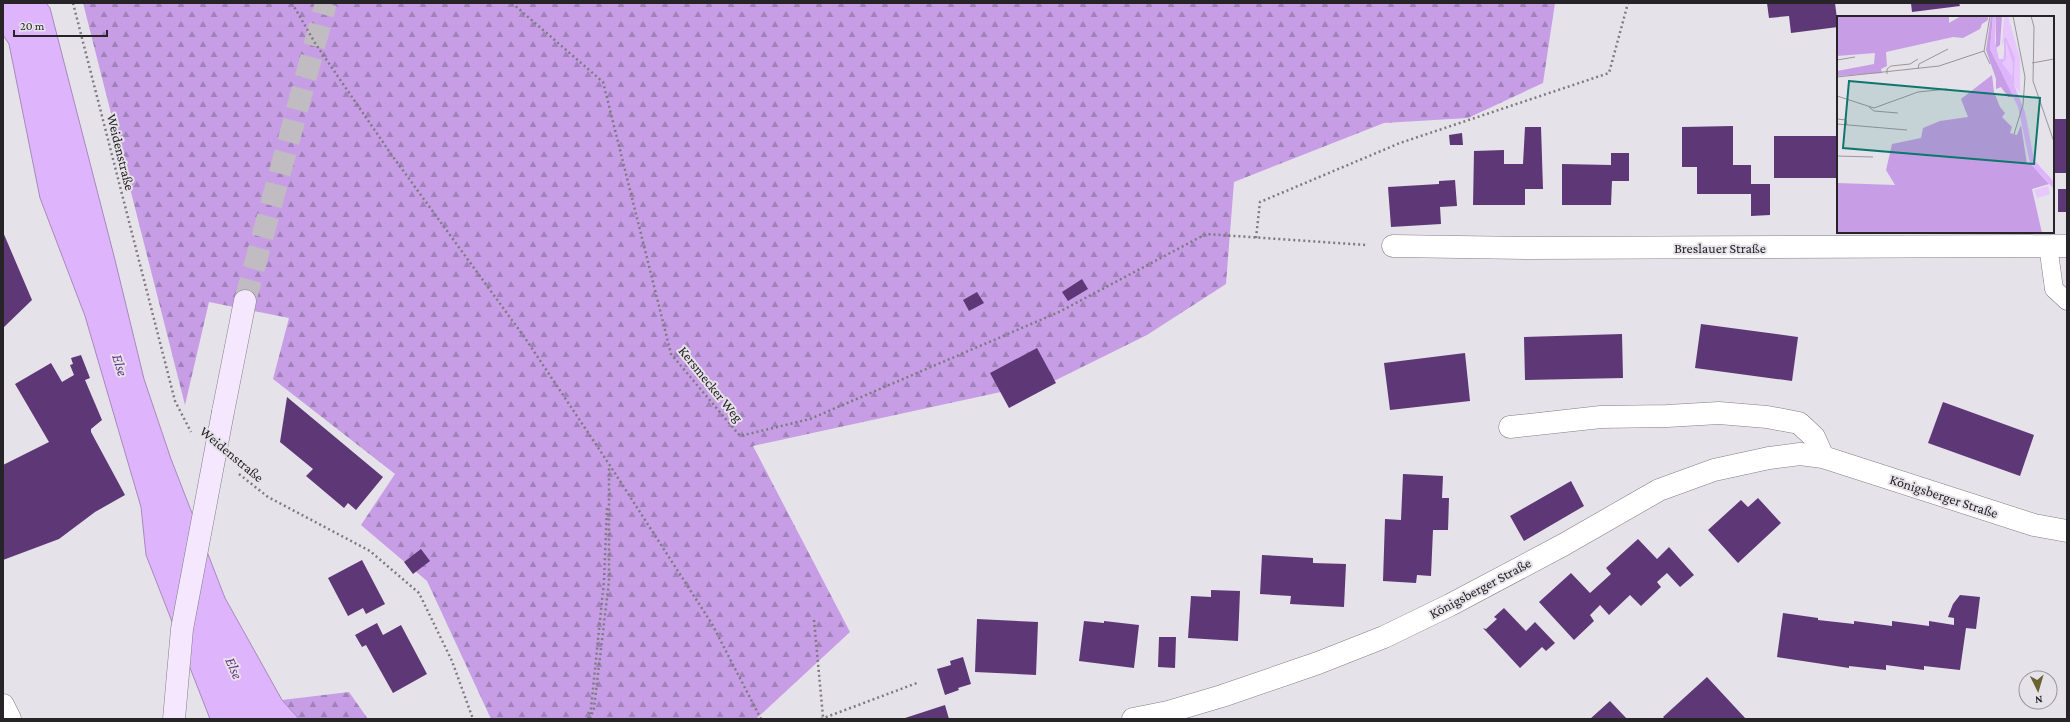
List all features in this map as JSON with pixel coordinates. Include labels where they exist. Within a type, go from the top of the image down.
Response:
[{"type":"main road","points":[[174,719],[182,629],[245,301]]},
{"type":"street","name":"Breslauer Straße","points":[[1393,246],[1546,248],[2057,246]]},
{"type":"street","points":[[1510,427],[1601,417],[1667,416],[1719,413],[1766,417],[1799,423],[1814,437],[1823,457]]},
{"type":"street","name":"Königsberger Straße","points":[[1133,719],[1168,712],[1222,696],[1318,663],[1384,637],[1450,605],[1563,545],[1659,490],[1714,470],[1769,458],[1800,454],[1823,457],[2034,525],[2067,531]]},
{"type":"street","points":[[3,705],[10,719]]},
{"type":"lane","name":"Breslauer Straße","points":[[2057,246],[2054,289],[2067,301]]},
{"type":"path","name":"Weidenstraße","points":[[73,3],[175,402],[194,438]]},
{"type":"path","points":[[292,3],[328,63],[391,154],[525,338],[609,464],[712,624],[761,719]]},
{"type":"path","name":"Kersmecker Weg","points":[[512,3],[603,82],[671,354],[740,436],[810,419],[1059,312],[1206,234],[1256,238]]},
{"type":"path","points":[[1393,246],[1256,238],[1260,202],[1400,143],[1609,73],[1628,3]]},
{"type":"path","points":[[589,719],[594,708],[609,581],[609,464]]},
{"type":"path","name":"Weidenstraße","points":[[237,472],[268,497],[370,551],[419,593],[452,661],[472,719]]},
{"type":"path","points":[[814,620],[822,718],[917,683]]},
{"type":"green space","points":[[83,3],[1555,3],[1543,83],[1468,118],[1384,123],[1234,182],[1226,284],[1147,335],[1056,380],[753,446],[850,632],[756,719],[491,719],[427,581],[361,525],[395,474],[273,379],[289,318],[209,302],[185,405]]},
{"type":"green space","points":[[349,692],[368,719],[299,719],[282,700]]},
{"type":"water","name":"Else","points":[[3,3],[46,3],[50,8],[144,379],[171,459],[225,598],[282,700],[299,719],[210,719],[146,555],[141,507],[85,316],[40,198],[9,44],[3,35]]},
{"type":"building","points":[[1767,3],[1835,3],[1837,27],[1791,33],[1789,16],[1769,18]]},
{"type":"building","points":[[1911,3],[1959,3],[1960,6],[1912,12]]},
{"type":"building","points":[[2054,119],[2067,119],[2067,173],[2054,173]]},
{"type":"building","points":[[1733,126],[1733,165],[1751,165],[1751,184],[1770,184],[1770,215],[1751,216],[1751,194],[1697,194],[1697,167],[1682,167],[1682,127]]},
{"type":"building","points":[[1525,127],[1541,127],[1543,189],[1525,189],[1525,205],[1473,205],[1474,151],[1504,150],[1504,164],[1523,164]]},
{"type":"building","points":[[1462,133],[1463,145],[1450,145],[1449,135]]},
{"type":"building","points":[[1774,136],[1837,136],[1837,178],[1774,178]]},
{"type":"building","points":[[1611,153],[1629,153],[1629,181],[1612,181],[1611,205],[1562,205],[1562,164],[1611,165]]},
{"type":"building","points":[[1455,180],[1457,206],[1440,207],[1441,224],[1391,227],[1388,187],[1439,184],[1439,181]]},
{"type":"building","points":[[2058,189],[2067,189],[2067,212],[2058,212]]},
{"type":"building","points":[[3,232],[32,300],[3,328]]},
{"type":"building","points":[[1082,279],[1088,289],[1068,301],[1062,292]]},
{"type":"building","points":[[977,292],[984,303],[969,311],[963,300]]},
{"type":"building","points":[[1701,324],[1798,337],[1792,381],[1695,368]]},
{"type":"building","points":[[1622,334],[1623,378],[1525,380],[1524,337]]},
{"type":"building","points":[[1037,348],[1056,383],[1009,408],[990,373]]},
{"type":"building","points":[[1465,353],[1470,401],[1390,410],[1384,363]]},
{"type":"building","points":[[81,355],[90,378],[85,380],[102,420],[91,429],[91,432],[125,495],[95,512],[59,539],[3,560],[3,465],[49,442],[15,384],[51,363],[62,382],[74,375],[70,365],[73,364],[71,358]]},
{"type":"building","points":[[287,397],[383,477],[356,510],[348,503],[344,508],[306,476],[313,469],[280,442]]},
{"type":"building","points":[[1943,402],[2034,435],[2020,476],[1928,443]]},
{"type":"building","points":[[1403,474],[1443,476],[1442,498],[1449,498],[1448,530],[1433,530],[1431,576],[1417,575],[1416,583],[1383,581],[1385,519],[1401,520]]},
{"type":"building","points":[[1571,481],[1584,506],[1524,541],[1510,516]]},
{"type":"building","points":[[1758,498],[1781,523],[1738,563],[1708,530],[1741,500],[1748,507]]},
{"type":"building","points":[[1638,539],[1657,559],[1669,547],[1694,575],[1680,587],[1667,573],[1657,582],[1661,587],[1641,606],[1630,595],[1609,615],[1600,605],[1590,615],[1594,621],[1574,640],[1539,602],[1571,573],[1590,593],[1611,574],[1606,568]]},
{"type":"building","points":[[421,549],[430,561],[413,574],[404,562]]},
{"type":"building","points":[[1262,555],[1313,558],[1313,563],[1346,564],[1344,607],[1290,604],[1291,596],[1260,594]]},
{"type":"building","points":[[362,560],[385,604],[366,614],[363,608],[348,616],[328,578]]},
{"type":"building","points":[[1211,590],[1240,591],[1238,641],[1188,638],[1191,596],[1211,597]]},
{"type":"building","points":[[1960,595],[1980,597],[1976,629],[1966,628],[1960,670],[1924,666],[1924,670],[1886,665],[1886,670],[1849,666],[1849,668],[1777,657],[1783,613],[1818,618],[1818,620],[1854,624],[1854,621],[1892,626],[1892,621],[1929,626],[1929,621],[1954,625],[1954,618],[1948,617],[1953,604]]},
{"type":"building","points":[[1504,608],[1526,631],[1535,622],[1555,643],[1546,651],[1542,647],[1520,668],[1483,628],[1486,629],[1497,619],[1494,617]]},
{"type":"building","points":[[977,619],[1038,622],[1036,675],[975,672]]},
{"type":"building","points":[[1084,621],[1104,623],[1104,621],[1139,625],[1134,668],[1079,661]]},
{"type":"building","points":[[377,623],[383,635],[401,625],[427,674],[393,693],[366,645],[362,647],[355,635]]},
{"type":"building","points":[[1159,637],[1176,637],[1175,668],[1158,667]]},
{"type":"building","points":[[963,657],[971,684],[958,688],[959,690],[945,695],[937,669],[951,665],[950,661]]},
{"type":"building","points":[[1707,677],[1746,719],[1665,719],[1663,717]]},
{"type":"building","points":[[1610,701],[1627,719],[1590,719]]},
{"type":"building","points":[[945,705],[949,719],[902,719]]},
{"type":"tunnel","points":[[245,301],[326,3]]}]
